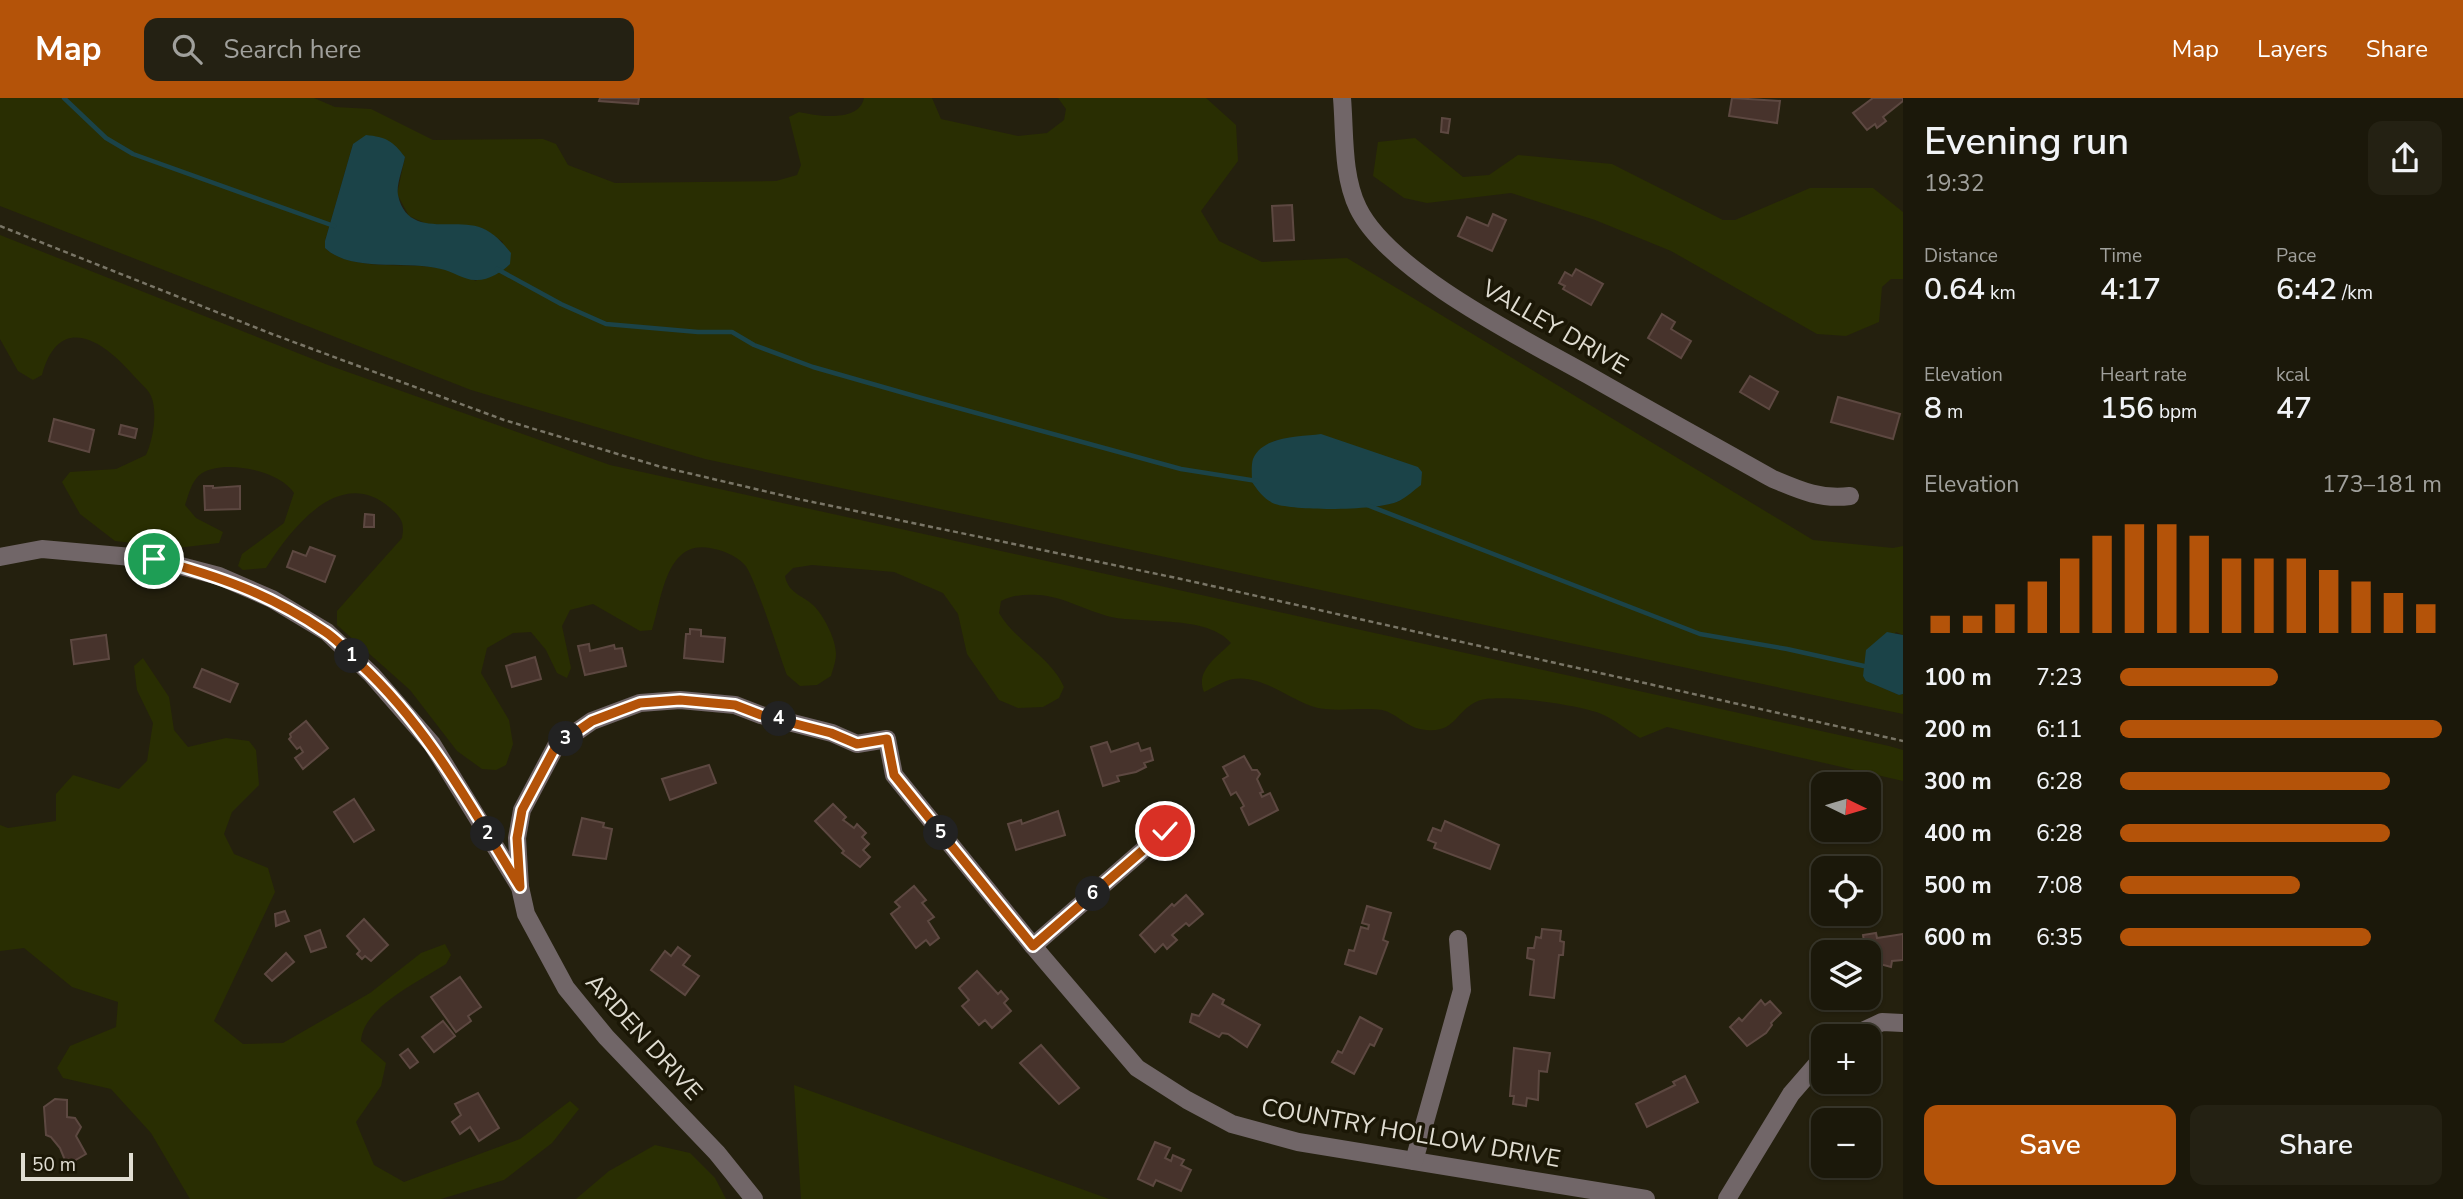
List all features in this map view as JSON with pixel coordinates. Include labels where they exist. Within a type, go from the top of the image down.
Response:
[{"type":"street","name":"VALLEY DRIVE","points":[[1342,98],[1348,175],[1358,208],[1374,232],[1406,265],[1504,328],[1773,479],[1812,495],[1834,498],[1850,496]]},
{"type":"street","name":"ARDEN DRIVE","points":[[0,557],[41,549],[154,559],[229,581],[272,599],[327,632],[372,675],[432,744],[520,887],[526,914],[566,988],[606,1037],[717,1153],[754,1199]]},
{"type":"street","name":"COUNTRY HOLLOW DRIVE","points":[[520,887],[517,838],[522,810],[556,746],[592,721],[640,703],[680,700],[735,705],[761,715],[831,733],[857,744],[887,739],[894,775],[1033,946],[1137,1069],[1187,1100],[1233,1124],[1298,1142],[1646,1199]]},
{"type":"street","points":[[1033,946],[1165,831]]},
{"type":"street","points":[[1414,1161],[1462,990],[1458,939]]},
{"type":"street","points":[[1878,1024],[1903,1023]]},
{"type":"street","points":[[1727,1199],[1791,1094],[1811,1071]]},
{"type":"path","points":[[0,226],[272,334],[504,420],[658,466],[799,499],[1181,579],[1903,741]]},
{"type":"green space","points":[[0,98],[314,98],[335,107],[371,109],[433,140],[543,139],[556,144],[568,165],[615,183],[776,181],[797,175],[801,165],[789,117],[799,112],[826,116],[846,114],[861,106],[864,98],[932,98],[941,119],[1018,136],[1047,133],[1064,120],[1066,109],[1058,98],[1206,98],[1236,125],[1238,161],[1201,211],[1219,241],[1262,262],[1347,258],[1813,540],[1893,548],[1903,546],[1903,635],[1896,632],[1863,676],[1867,681],[1899,695],[1903,694],[1903,714],[705,459],[471,390],[0,206]],"holes":[[[353,144],[405,157],[397,194],[409,216],[427,224],[482,228],[503,242],[476,281],[439,268],[379,265],[349,260],[336,256],[325,248]],[[1276,440],[1400,501],[1380,506],[1300,508],[1253,459]]]},
{"type":"green space","points":[[1415,138],[1463,177],[1489,175],[1518,155],[1612,164],[1723,220],[1735,220],[1810,188],[1873,188],[1903,212],[1903,279],[1891,279],[1882,287],[1879,322],[1846,336],[1817,334],[1671,251],[1595,220],[1511,193],[1427,203],[1404,198],[1373,176],[1378,142]]},
{"type":"green space","points":[[0,235],[328,365],[610,465],[1889,746],[1903,750],[1903,781],[1881,776],[1881,772],[1864,772],[1667,727],[1640,738],[1599,713],[1538,701],[1502,698],[1478,701],[1448,726],[1432,730],[1415,728],[1382,710],[1318,708],[1255,680],[1233,679],[1204,692],[1202,677],[1205,671],[1231,643],[1221,634],[1192,624],[1111,617],[1056,598],[1038,595],[1019,595],[1001,601],[999,613],[1014,632],[1050,666],[1064,687],[1059,698],[1043,707],[1018,708],[999,700],[967,654],[958,614],[943,593],[894,572],[812,565],[793,568],[785,576],[793,591],[819,612],[836,648],[831,676],[817,685],[800,686],[787,675],[760,598],[744,564],[724,552],[710,548],[695,548],[684,553],[675,562],[663,588],[652,630],[640,631],[593,604],[570,610],[562,626],[571,668],[567,678],[557,673],[546,650],[531,632],[513,633],[487,648],[481,673],[509,720],[513,744],[506,765],[496,770],[482,769],[457,751],[410,690],[337,625],[337,611],[402,538],[403,528],[397,514],[370,496],[352,493],[334,498],[302,521],[266,568],[243,570],[238,566],[242,554],[284,523],[294,493],[287,485],[266,474],[226,467],[200,475],[194,482],[185,505],[196,518],[223,532],[219,543],[177,548],[115,541],[80,514],[62,482],[70,472],[116,469],[146,455],[154,426],[151,396],[109,351],[83,338],[70,338],[59,344],[50,355],[42,375],[33,380],[18,371],[0,339]]},
{"type":"green space","points":[[143,658],[169,697],[174,730],[188,747],[226,738],[249,741],[256,750],[259,785],[232,812],[224,834],[234,854],[268,868],[275,892],[214,1021],[243,1044],[283,1043],[370,993],[421,953],[445,944],[451,955],[446,964],[394,996],[371,1017],[364,1029],[361,1041],[386,1063],[381,1086],[356,1122],[374,1165],[404,1182],[520,1139],[570,1101],[579,1109],[552,1143],[504,1180],[441,1199],[190,1199],[151,1133],[111,1089],[63,1078],[57,1068],[70,1046],[116,1027],[118,1002],[72,987],[24,948],[0,951],[0,825],[8,828],[56,821],[56,794],[73,775],[119,789],[147,761],[153,723],[137,690],[134,666]]},
{"type":"green space","points":[[794,1085],[1109,1199],[801,1199]]},
{"type":"green space","points":[[655,1145],[690,1153],[715,1178],[726,1199],[576,1199],[609,1171]]},
{"type":"water","points":[[366,135],[388,141],[405,157],[398,195],[403,209],[411,217],[433,224],[482,228],[502,242],[511,253],[510,264],[491,277],[472,280],[445,270],[427,267],[349,261],[325,248],[353,144]]},
{"type":"water","points":[[1321,434],[1418,467],[1422,472],[1421,485],[1399,501],[1374,507],[1318,509],[1275,504],[1265,498],[1252,482],[1252,461],[1258,451],[1274,441]]},
{"type":"water","points":[[1887,632],[1903,635],[1903,694],[1899,695],[1866,681],[1863,676],[1866,650]]},
{"type":"building","points":[[600,98],[639,98],[638,104],[599,101]]},
{"type":"building","points":[[1732,98],[1780,101],[1777,123],[1729,116]]},
{"type":"building","points":[[1873,98],[1903,98],[1903,101],[1883,117],[1886,121],[1877,128],[1875,124],[1867,130],[1853,113]]},
{"type":"building","points":[[1442,118],[1450,119],[1448,133],[1441,132]]},
{"type":"building","points":[[1292,205],[1294,240],[1274,241],[1272,206]]},
{"type":"building","points":[[1493,214],[1506,220],[1492,251],[1458,236],[1467,217],[1488,226]]},
{"type":"building","points":[[1576,269],[1603,284],[1591,305],[1563,289],[1565,286],[1559,283],[1565,272],[1572,276]]},
{"type":"building","points":[[1662,314],[1675,322],[1671,329],[1691,341],[1681,358],[1648,338]]},
{"type":"building","points":[[1750,376],[1778,392],[1769,409],[1740,392]]},
{"type":"building","points":[[1838,397],[1900,414],[1893,439],[1831,422]]},
{"type":"building","points":[[54,419],[94,430],[89,452],[49,441]]},
{"type":"building","points":[[121,425],[137,429],[135,438],[119,434]]},
{"type":"building","points":[[204,486],[240,486],[240,509],[205,510]]},
{"type":"building","points":[[365,514],[374,515],[374,527],[364,527]]},
{"type":"building","points":[[310,547],[335,556],[325,582],[287,567],[293,551],[306,556]]},
{"type":"building","points":[[690,629],[701,630],[701,636],[725,638],[723,662],[684,658],[686,634],[690,634]]},
{"type":"building","points":[[106,635],[109,659],[74,664],[71,640]]},
{"type":"building","points":[[589,644],[590,651],[614,645],[615,649],[622,648],[626,666],[585,675],[578,646]]},
{"type":"building","points":[[535,657],[541,679],[512,687],[506,666]]},
{"type":"building","points":[[202,669],[238,684],[230,702],[194,687]]},
{"type":"building","points":[[306,721],[328,748],[303,769],[295,758],[303,752],[289,739],[290,734]]},
{"type":"building","points":[[1107,742],[1111,752],[1138,743],[1141,751],[1150,748],[1153,760],[1144,763],[1146,767],[1117,776],[1119,781],[1103,786],[1091,747]]},
{"type":"building","points":[[1244,756],[1252,770],[1257,770],[1260,774],[1257,779],[1263,792],[1260,793],[1262,797],[1270,793],[1278,810],[1249,825],[1241,808],[1244,806],[1242,802],[1236,792],[1231,795],[1223,779],[1228,776],[1223,767]]},
{"type":"building","points":[[709,765],[716,783],[670,800],[662,779]]},
{"type":"building","points":[[354,799],[374,830],[354,842],[334,812]]},
{"type":"building","points":[[833,804],[846,817],[843,820],[854,828],[857,824],[866,833],[862,837],[869,844],[863,850],[870,857],[860,867],[842,853],[844,851],[815,821]]},
{"type":"building","points":[[1058,811],[1065,835],[1016,850],[1008,824],[1021,820],[1022,824]]},
{"type":"building","points":[[582,818],[604,823],[603,827],[612,829],[606,859],[573,855]]},
{"type":"building","points":[[1445,821],[1499,845],[1490,869],[1434,848],[1436,843],[1428,840],[1433,828],[1441,831]]},
{"type":"building","points":[[914,886],[926,900],[922,903],[934,917],[928,921],[939,938],[930,945],[926,940],[916,948],[891,914],[900,907],[895,902]]},
{"type":"building","points":[[1186,895],[1203,914],[1172,935],[1177,940],[1167,949],[1163,944],[1155,952],[1140,935],[1172,904],[1174,906]]},
{"type":"building","points":[[1367,906],[1391,913],[1383,940],[1388,942],[1376,974],[1345,964],[1349,950],[1354,951],[1361,927],[1368,929],[1369,925],[1362,923]]},
{"type":"building","points":[[285,911],[289,921],[276,926],[275,914]]},
{"type":"building","points":[[364,919],[388,945],[371,961],[365,956],[362,959],[357,954],[360,951],[347,936]]},
{"type":"building","points":[[1542,929],[1561,931],[1560,941],[1564,942],[1563,955],[1559,955],[1554,998],[1530,995],[1534,960],[1527,958],[1528,948],[1534,948],[1536,937],[1541,938]]},
{"type":"building","points":[[320,930],[326,947],[311,952],[305,936]]},
{"type":"building","points":[[1876,933],[1877,938],[1903,934],[1903,960],[1892,961],[1891,967],[1881,964],[1881,940],[1864,940],[1863,935]]},
{"type":"building","points":[[678,947],[690,956],[683,965],[699,976],[685,995],[651,970],[665,951],[671,956]]},
{"type":"building","points":[[286,953],[294,962],[272,981],[265,974]]},
{"type":"building","points":[[977,971],[998,994],[1001,991],[1008,999],[1004,1003],[1011,1011],[992,1028],[985,1020],[979,1025],[962,1006],[969,1000],[959,988]]},
{"type":"building","points":[[460,977],[481,1007],[468,1016],[471,1021],[456,1032],[431,997]]},
{"type":"building","points":[[1213,994],[1224,1000],[1222,1004],[1260,1025],[1247,1047],[1228,1034],[1222,1033],[1219,1037],[1190,1022],[1192,1014],[1199,1016]]},
{"type":"building","points":[[1761,1000],[1765,1005],[1770,1001],[1781,1013],[1766,1033],[1747,1046],[1730,1027],[1739,1018],[1742,1021]]},
{"type":"building","points":[[1360,1017],[1382,1029],[1374,1046],[1370,1044],[1354,1074],[1332,1062],[1338,1051],[1342,1053]]},
{"type":"building","points":[[443,1021],[455,1036],[434,1052],[422,1037]]},
{"type":"building","points":[[1041,1045],[1079,1088],[1059,1104],[1020,1063]]},
{"type":"building","points":[[1514,1048],[1550,1053],[1547,1072],[1539,1071],[1538,1100],[1527,1098],[1526,1106],[1513,1104],[1514,1096],[1510,1096]]},
{"type":"building","points":[[408,1049],[418,1062],[410,1068],[400,1055]]},
{"type":"building","points":[[1685,1076],[1698,1102],[1647,1127],[1636,1104],[1675,1085],[1673,1082]]},
{"type":"building","points":[[478,1093],[499,1128],[479,1141],[470,1127],[460,1134],[452,1122],[461,1115],[455,1104]]},
{"type":"building","points":[[55,1099],[67,1100],[67,1117],[75,1118],[81,1127],[76,1136],[86,1154],[67,1165],[60,1148],[46,1135],[44,1107]]},
{"type":"building","points":[[1155,1142],[1170,1148],[1165,1158],[1171,1161],[1173,1155],[1184,1160],[1181,1165],[1191,1170],[1181,1191],[1156,1180],[1153,1186],[1138,1179]]},
{"type":"waterway","points":[[64,98],[106,138],[133,154],[334,226]]},
{"type":"waterway","points":[[497,269],[561,304],[606,324],[698,332],[732,332],[754,345],[813,367],[918,397],[1181,469],[1257,481]]},
{"type":"waterway","points":[[1367,505],[1700,634],[1864,666]]},
{"type":"route","points":[[154,559],[219,576],[272,599],[327,632],[372,675],[432,744],[520,887],[517,838],[522,810],[556,746],[592,721],[640,703],[680,700],[735,705],[761,715],[831,733],[857,744],[887,739],[894,775],[1033,946],[1165,831]]}]
